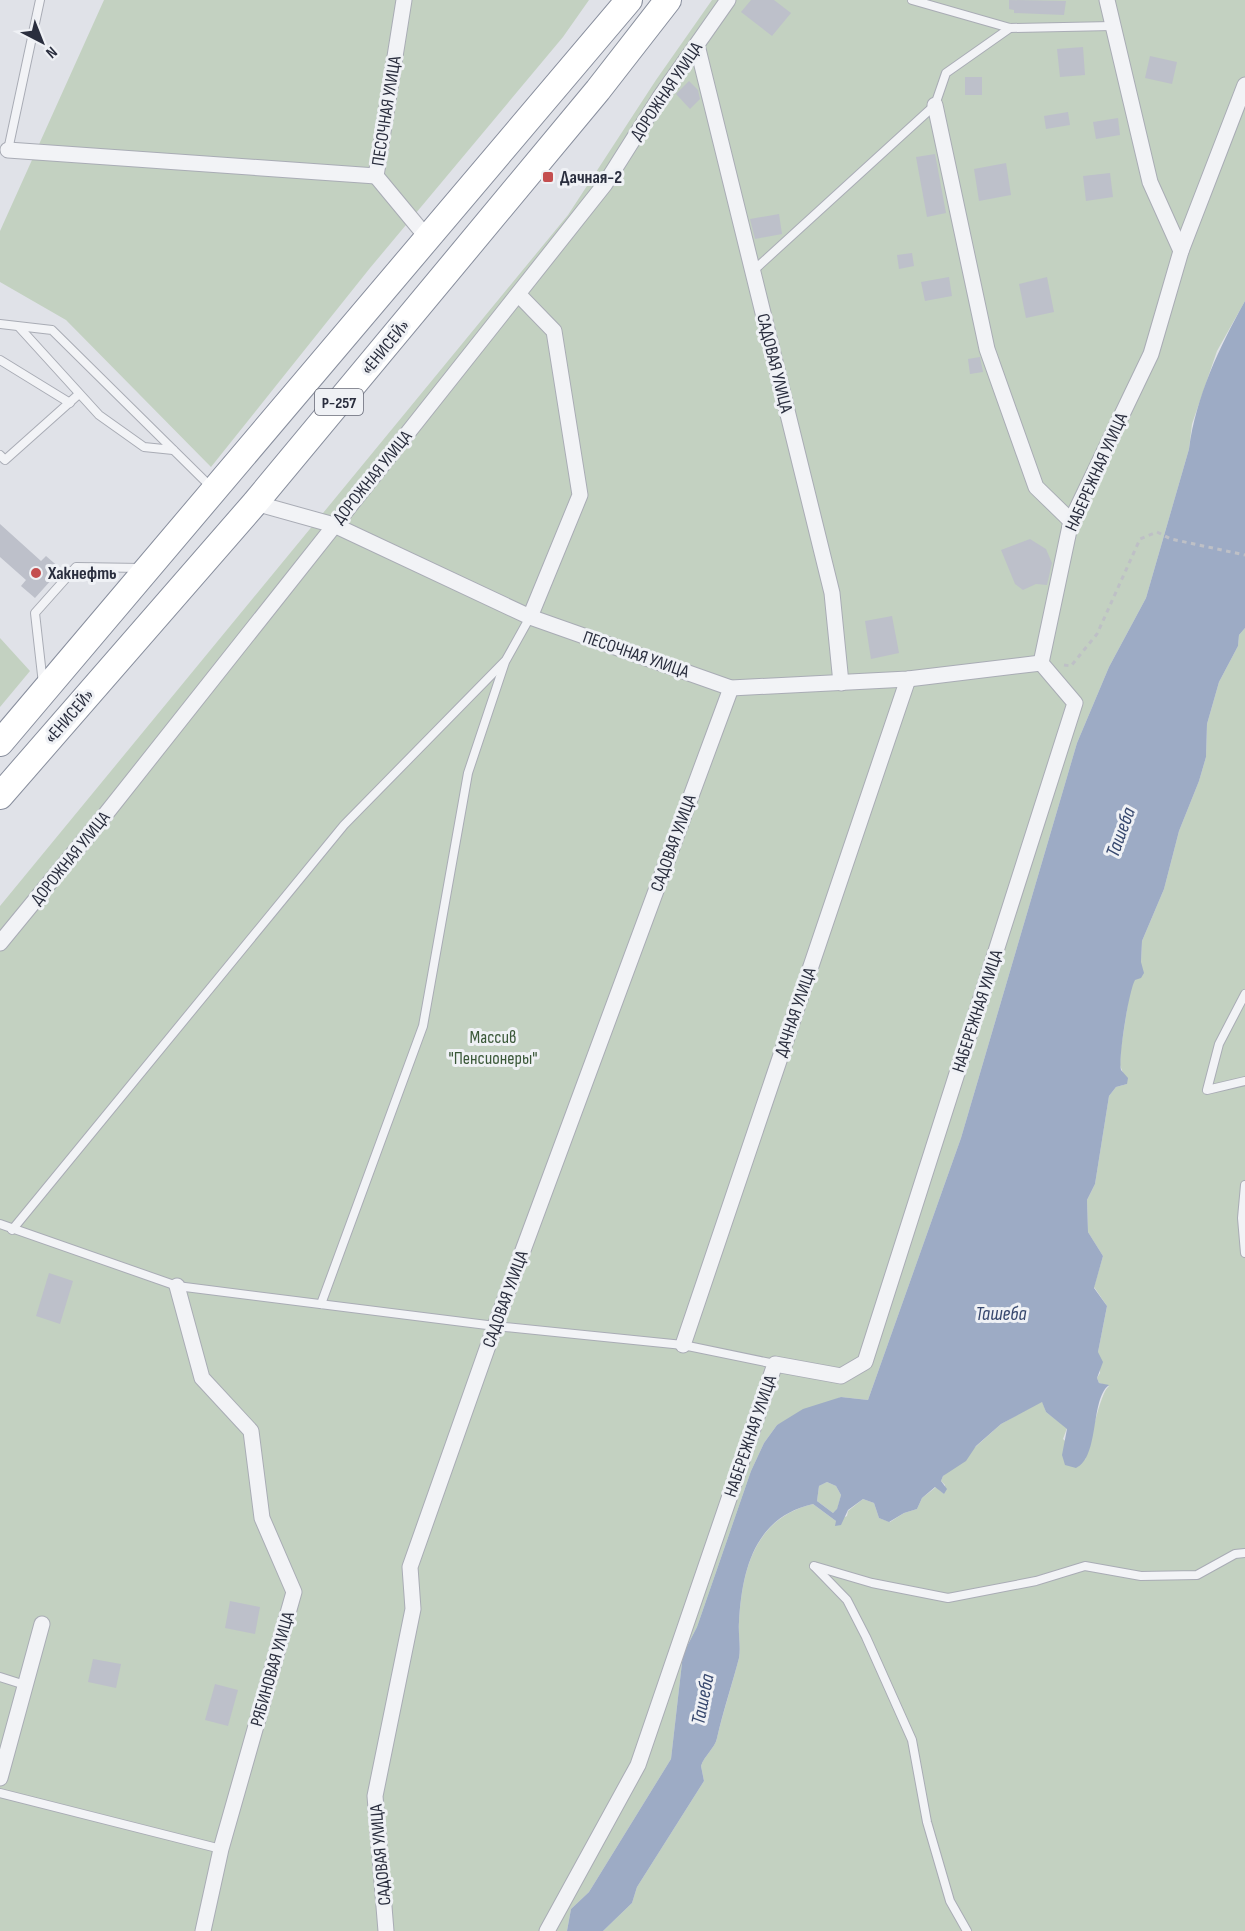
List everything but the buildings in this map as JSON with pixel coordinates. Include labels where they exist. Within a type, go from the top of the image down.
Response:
[{"type":"highway","name":"«ЕНИСЕЙ»","points":[[0,743],[429,240],[629,0]]},
{"type":"highway","name":"«ЕНИСЕЙ»","points":[[0,796],[255,503],[598,90],[668,0]]},
{"type":"street","name":"ПЕСОЧНАЯ УЛИЦА","points":[[404,0],[376,176],[429,240]]},
{"type":"street","name":"ДОРОЖНАЯ УЛИЦА","points":[[0,943],[105,815],[605,184],[728,0]]},
{"type":"street","points":[[1107,0],[1149,182],[1181,251]]},
{"type":"street","name":"САДОВАЯ УЛИЦА","points":[[697,45],[831,593],[841,683]]},
{"type":"street","name":"НАБЕРЕЖНАЯ УЛИЦА","points":[[547,1931],[638,1765],[775,1364],[841,1376],[865,1362],[1075,702],[1041,663],[1071,521],[1151,354],[1181,251],[1245,85]]},
{"type":"street","points":[[935,105],[987,349],[1036,488],[1071,521]]},
{"type":"street","points":[[8,150],[376,176]]},
{"type":"street","points":[[519,295],[554,331],[580,495],[530,617]]},
{"type":"street","name":"ПЕСОЧНАЯ УЛИЦА","points":[[255,503],[334,525],[530,617],[731,687],[908,679],[1041,663]]},
{"type":"street","name":"ДАЧНАЯ УЛИЦА","points":[[682,1345],[908,679]]},
{"type":"street","name":"САДОВАЯ УЛИЦА","points":[[386,1931],[375,1796],[413,1609],[410,1567],[495,1326],[731,687]]},
{"type":"street","name":"РЯБИНОВАЯ УЛИЦА","points":[[177,1286],[202,1378],[251,1431],[262,1518],[294,1592],[221,1849],[203,1931]]},
{"type":"street","points":[[0,1778],[42,1624]]},
{"type":"lane","points":[[8,150],[40,0]]},
{"type":"lane","points":[[912,0],[1010,28],[1112,26]]},
{"type":"lane","points":[[752,271],[935,105],[946,74],[1010,28]]},
{"type":"lane","points":[[0,324],[52,330],[216,491]]},
{"type":"lane","points":[[19,327],[99,415],[144,447],[173,450]]},
{"type":"lane","points":[[0,360],[70,403]]},
{"type":"lane","points":[[0,454],[5,460],[79,394]]},
{"type":"lane","points":[[44,689],[35,613],[76,567],[149,568]]},
{"type":"lane","points":[[321,1304],[423,1026],[468,773],[506,660],[530,617]]},
{"type":"lane","points":[[12,1230],[344,825],[506,660]]},
{"type":"lane","points":[[1245,994],[1219,1044],[1207,1090],[1245,1081]]},
{"type":"lane","points":[[1245,1185],[1242,1218],[1245,1253]]},
{"type":"lane","points":[[0,1224],[177,1286],[495,1326],[682,1345],[775,1364]]},
{"type":"lane","points":[[968,1931],[950,1901],[927,1822],[912,1740],[847,1600],[814,1566],[872,1583],[948,1598],[1036,1581],[1085,1566],[1141,1576],[1197,1575],[1235,1554],[1245,1553]]},
{"type":"lane","points":[[0,1677],[25,1685]]},
{"type":"lane","points":[[0,1792],[221,1849]]},
{"type":"path","points":[[1041,663],[1071,666],[1097,634],[1140,539],[1157,532],[1171,539],[1245,555]]},
{"type":"green space","points":[[104,0],[589,0],[563,37],[370,268],[211,467],[66,320],[0,282],[0,231]]},
{"type":"green space","name":"Массив \"Пенсионеры\"","points":[[712,0],[1245,0],[1245,301],[1217,351],[1192,424],[1189,449],[1146,598],[1109,667],[1077,743],[961,1138],[868,1400],[841,1397],[777,1425],[764,1443],[751,1471],[697,1627],[683,1654],[671,1759],[589,1892],[571,1909],[567,1931],[0,1931],[0,906],[568,215],[656,80]]},
{"type":"green space","points":[[1245,628],[1245,1931],[603,1931],[632,1903],[637,1887],[704,1781],[701,1766],[716,1742],[739,1658],[741,1602],[748,1565],[755,1548],[777,1521],[793,1511],[813,1504],[836,1521],[847,1516],[848,1511],[863,1499],[874,1503],[879,1518],[890,1522],[904,1513],[917,1509],[922,1498],[936,1487],[944,1494],[945,1485],[941,1481],[943,1476],[1001,1424],[1042,1401],[1046,1412],[1067,1428],[1063,1439],[1085,1460],[1102,1398],[1109,1386],[1099,1383],[1097,1378],[1100,1373],[1098,1352],[1107,1306],[1094,1287],[1103,1256],[1088,1232],[1087,1200],[1095,1184],[1109,1096],[1116,1087],[1127,1084],[1120,1065],[1121,1048],[1130,990],[1141,962],[1142,941],[1164,889],[1179,831],[1199,781],[1206,757],[1207,724],[1219,682],[1238,646],[1239,635]]},
{"type":"green space","points":[[0,638],[30,671],[0,707]]},
{"type":"green space","points":[[827,1482],[836,1486],[841,1495],[837,1510],[833,1513],[817,1501],[819,1486]]},
{"type":"water","name":"Ташеба","points":[[1245,301],[1245,628],[1239,635],[1238,646],[1219,682],[1207,724],[1206,757],[1199,781],[1179,831],[1164,889],[1142,941],[1141,962],[1144,973],[1141,978],[1135,980],[1133,986],[1121,1052],[1121,1070],[1128,1078],[1127,1084],[1116,1087],[1109,1096],[1095,1184],[1087,1200],[1088,1232],[1103,1256],[1094,1288],[1107,1306],[1098,1352],[1103,1362],[1097,1378],[1099,1383],[1109,1385],[1099,1402],[1089,1452],[1084,1462],[1076,1468],[1065,1465],[1062,1455],[1067,1429],[1046,1412],[1042,1402],[1001,1424],[976,1446],[966,1461],[943,1476],[941,1481],[947,1489],[944,1494],[935,1487],[922,1498],[917,1509],[904,1513],[889,1522],[879,1518],[874,1503],[863,1499],[848,1510],[841,1525],[835,1526],[836,1521],[813,1504],[777,1520],[755,1548],[748,1565],[741,1602],[739,1658],[716,1742],[701,1766],[704,1781],[637,1887],[632,1903],[603,1931],[567,1931],[571,1909],[589,1892],[671,1759],[683,1654],[697,1627],[751,1471],[764,1443],[777,1425],[803,1409],[841,1397],[868,1400],[961,1138],[1077,743],[1109,667],[1146,598],[1189,449],[1203,391]],"holes":[[[827,1482],[836,1486],[841,1495],[837,1509],[833,1513],[817,1501],[819,1486]]]},
{"type":"place","name":"Дачная-2","points":[[548,177]]},
{"type":"place","name":"Хакнефть","points":[[36,573]]}]
